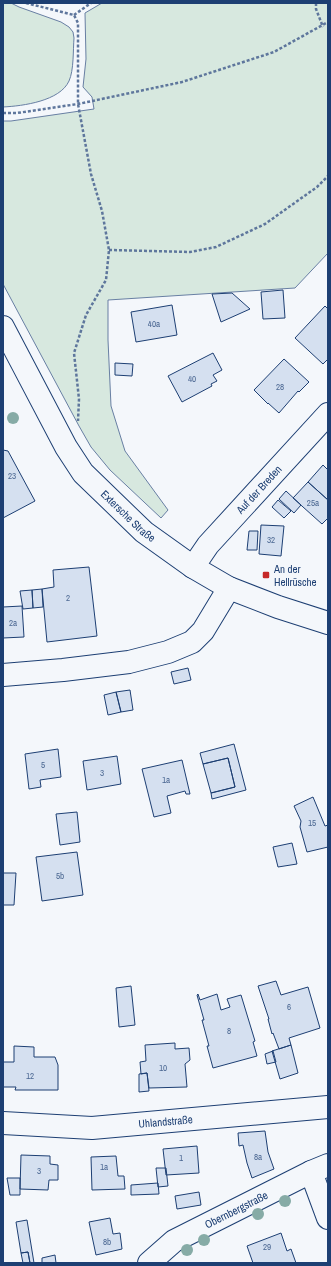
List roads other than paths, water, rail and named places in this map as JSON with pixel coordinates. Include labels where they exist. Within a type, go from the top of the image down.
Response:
[{"type":"street","name":"Extersche Straße","points":[[3,326],[66,447],[83,473],[144,532],[193,567],[229,588],[278,607],[328,623]]},
{"type":"street","name":"Auf der Breden","points":[[193,567],[208,545],[328,414]]},
{"type":"street","points":[[3,675],[129,662],[168,652],[192,642],[203,631],[229,588]]},
{"type":"street","name":"Uhlandstraße","points":[[3,1123],[92,1128],[328,1107]]},
{"type":"street","points":[[320,1168],[328,1218]]},
{"type":"street","name":"Obernbergstraße","points":[[149,1263],[174,1241],[320,1168]]},
{"type":"place","name":"An der Hellrüsche","points":[[266,575]]}]
